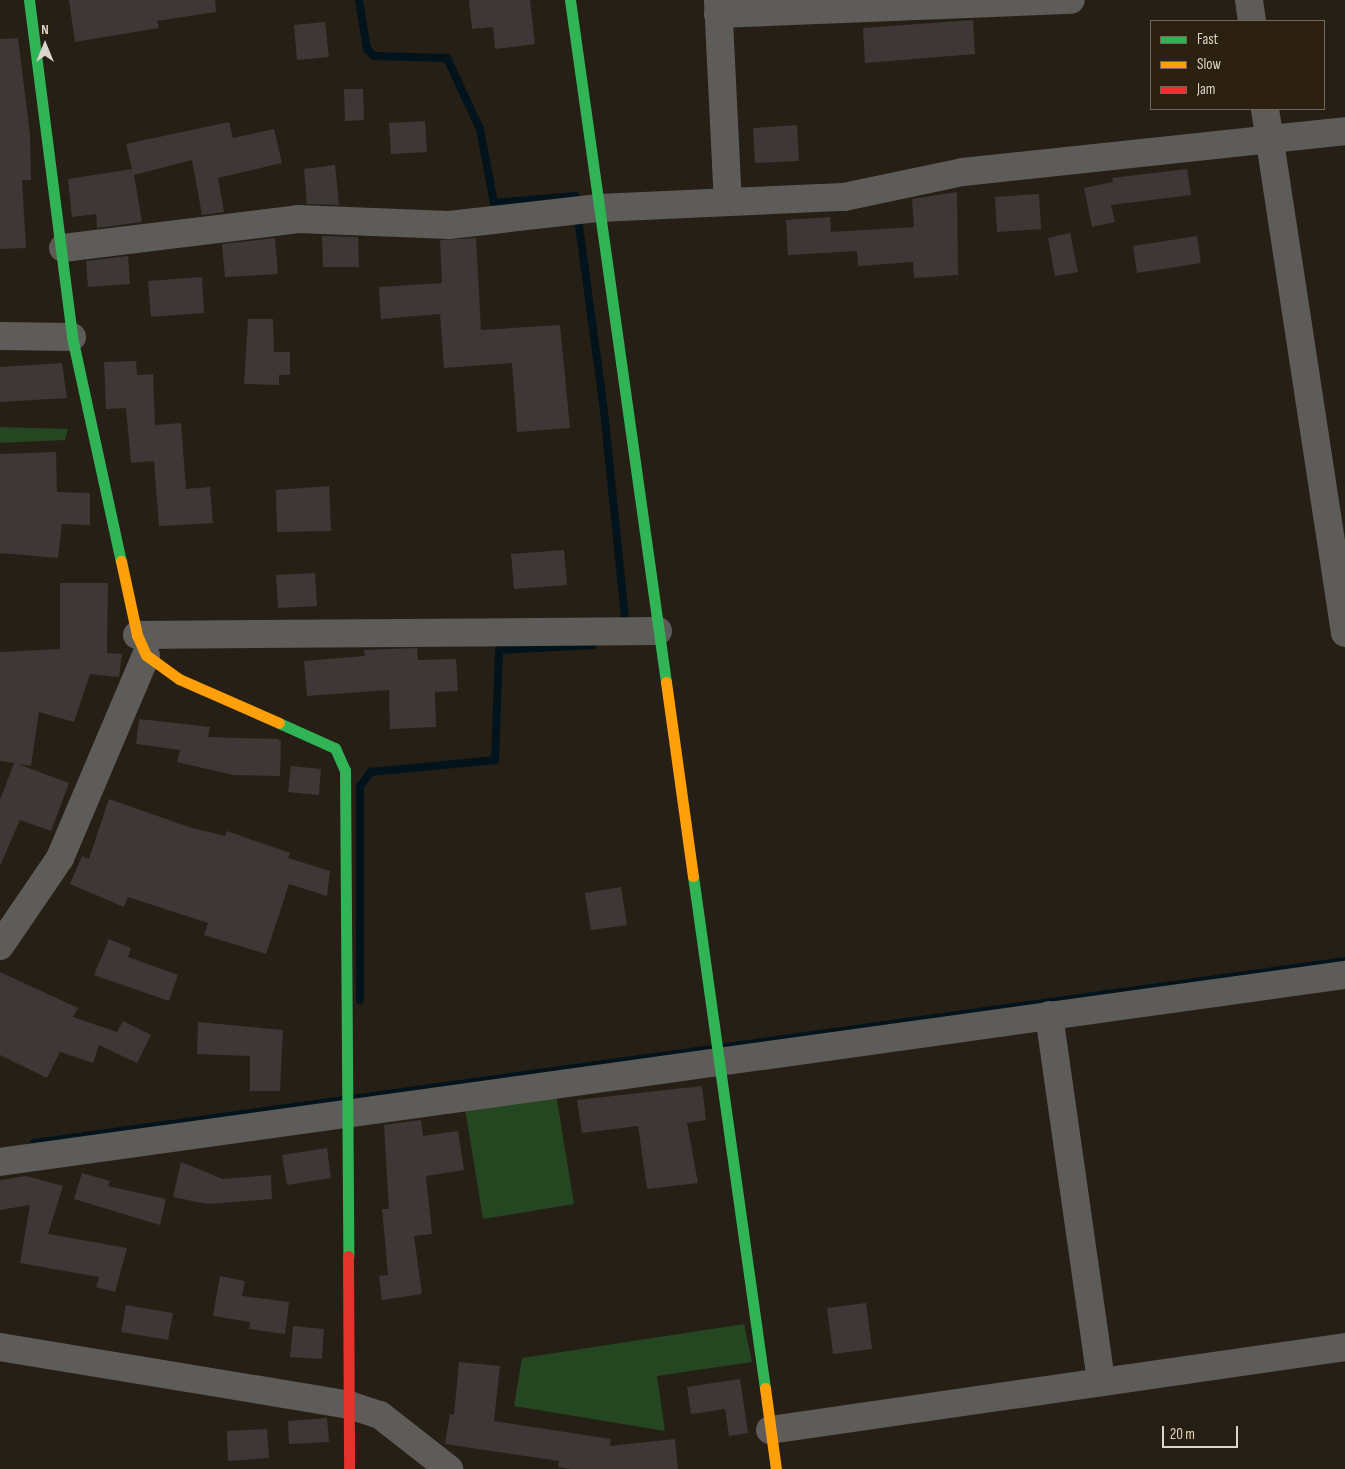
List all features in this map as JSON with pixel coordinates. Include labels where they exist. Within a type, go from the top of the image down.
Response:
[{"type":"street","points":[[0,946],[60,858],[141,645],[72,337],[63,248],[29,0]]},
{"type":"street","points":[[570,0],[776,1469]]},
{"type":"street","points":[[728,201],[718,7],[1071,0]]},
{"type":"street","points":[[1249,0],[1252,20]]},
{"type":"street","points":[[1265,110],[1340,562],[1345,633]]},
{"type":"street","points":[[63,248],[298,219],[449,225],[599,208],[844,197],[963,172],[1270,141],[1345,131]]},
{"type":"street","points":[[0,336],[72,337]]},
{"type":"street","points":[[141,645],[658,631]]},
{"type":"street","points":[[141,645],[179,679],[335,748],[345,770],[349,1114],[349,1469]]},
{"type":"street","points":[[0,1162],[1345,975]]},
{"type":"street","points":[[1049,1015],[1101,1382]]},
{"type":"street","points":[[0,1347],[349,1405],[380,1415],[449,1469]]},
{"type":"street","points":[[770,1430],[1345,1347]]},
{"type":"green space","points":[[0,427],[68,429],[65,440],[0,443]]},
{"type":"green space","points":[[555,1088],[574,1204],[483,1219],[464,1102]]},
{"type":"green space","points":[[744,1324],[752,1362],[657,1376],[665,1431],[514,1406],[522,1358]]},
{"type":"building","points":[[69,0],[215,0],[216,12],[157,21],[159,28],[75,42]]},
{"type":"building","points":[[469,0],[530,0],[535,44],[495,49],[493,27],[472,29]]},
{"type":"building","points":[[973,20],[975,54],[865,63],[863,28]]},
{"type":"building","points":[[325,22],[329,57],[297,60],[294,25]]},
{"type":"building","points":[[18,38],[30,135],[31,180],[22,180],[26,248],[0,249],[0,39]]},
{"type":"building","points":[[344,89],[363,89],[364,120],[345,121]]},
{"type":"building","points":[[425,121],[427,152],[391,154],[389,123]]},
{"type":"building","points":[[229,122],[233,138],[274,129],[282,163],[218,178],[224,212],[202,215],[192,160],[134,175],[142,222],[97,228],[96,214],[72,217],[68,179],[132,169],[126,144]]},
{"type":"building","points":[[797,125],[799,161],[755,163],[753,128]]},
{"type":"building","points":[[335,165],[339,205],[307,204],[304,169]]},
{"type":"building","points":[[1187,169],[1191,195],[1111,205],[1115,222],[1092,227],[1084,188],[1113,182],[1112,178]]},
{"type":"building","points":[[957,192],[958,275],[914,278],[913,262],[858,266],[857,251],[788,255],[786,220],[830,217],[831,232],[914,227],[912,199]]},
{"type":"building","points":[[1039,194],[1041,229],[997,232],[995,197]]},
{"type":"building","points":[[1070,233],[1078,272],[1055,276],[1048,238]]},
{"type":"building","points":[[322,236],[358,237],[359,267],[323,267]]},
{"type":"building","points":[[1197,236],[1201,263],[1137,273],[1133,246]]},
{"type":"building","points":[[275,238],[278,274],[225,277],[222,244]]},
{"type":"building","points":[[476,238],[481,330],[560,325],[570,428],[517,432],[512,363],[444,368],[440,314],[381,319],[379,287],[442,283],[440,240]]},
{"type":"building","points":[[128,256],[130,284],[88,287],[86,261]]},
{"type":"building","points":[[202,277],[204,313],[151,317],[148,281]]},
{"type":"building","points":[[248,319],[273,319],[274,352],[290,352],[290,375],[279,375],[279,385],[244,384]]},
{"type":"building","points":[[136,361],[137,375],[153,374],[155,425],[181,423],[186,489],[210,487],[213,523],[159,526],[154,461],[131,463],[126,408],[106,409],[104,362]]},
{"type":"building","points":[[62,363],[67,398],[0,402],[0,367]]},
{"type":"building","points":[[56,452],[57,492],[90,493],[90,525],[62,524],[58,558],[0,553],[0,454]]},
{"type":"building","points":[[329,486],[331,531],[277,532],[276,490]]},
{"type":"building","points":[[564,550],[567,585],[514,589],[511,554]]},
{"type":"building","points":[[315,573],[317,606],[278,608],[276,575]]},
{"type":"building","points":[[60,583],[108,583],[107,653],[122,654],[119,677],[90,674],[74,722],[39,712],[31,766],[18,764],[69,783],[51,831],[20,820],[0,866],[0,800],[14,763],[0,761],[0,652],[60,649]]},
{"type":"building","points":[[417,648],[418,660],[456,659],[458,691],[435,692],[436,727],[390,729],[389,690],[307,696],[304,661],[365,656],[364,650]]},
{"type":"building","points":[[139,719],[210,727],[208,737],[277,739],[281,741],[280,776],[233,775],[177,762],[180,750],[136,744]]},
{"type":"building","points":[[291,766],[321,769],[319,795],[288,792]]},
{"type":"building","points":[[109,799],[189,827],[225,836],[227,831],[290,853],[288,858],[330,871],[327,896],[289,884],[266,954],[204,935],[208,923],[128,897],[124,907],[70,884],[82,856],[89,859]]},
{"type":"building","points":[[621,887],[627,925],[591,930],[585,893]]},
{"type":"building","points":[[109,939],[131,948],[128,957],[178,975],[169,1001],[94,975]]},
{"type":"building","points":[[0,972],[78,1008],[73,1017],[117,1032],[123,1021],[151,1035],[137,1063],[99,1045],[93,1063],[60,1052],[47,1078],[0,1055]]},
{"type":"building","points":[[198,1022],[283,1030],[280,1091],[250,1091],[250,1056],[197,1054]]},
{"type":"building","points":[[702,1086],[706,1120],[687,1123],[698,1183],[647,1189],[638,1126],[582,1133],[577,1100]]},
{"type":"building","points":[[421,1120],[423,1136],[458,1131],[464,1170],[426,1176],[432,1234],[414,1236],[422,1294],[382,1300],[379,1276],[388,1275],[382,1209],[389,1209],[384,1125]]},
{"type":"building","points":[[327,1148],[331,1178],[287,1185],[282,1155]]},
{"type":"building","points":[[181,1162],[223,1179],[271,1175],[272,1199],[207,1204],[173,1197]]},
{"type":"building","points":[[82,1173],[110,1181],[108,1186],[166,1199],[160,1225],[74,1199]]},
{"type":"building","points":[[26,1176],[63,1186],[48,1234],[127,1248],[115,1292],[96,1287],[99,1277],[20,1263],[30,1205],[0,1210],[0,1180]]},
{"type":"building","points":[[220,1276],[245,1281],[242,1296],[289,1302],[285,1334],[249,1329],[250,1322],[213,1316]]},
{"type":"building","points":[[866,1303],[872,1349],[833,1354],[827,1308]]},
{"type":"building","points":[[126,1305],[173,1313],[168,1340],[121,1332]]},
{"type":"building","points":[[293,1326],[324,1329],[322,1359],[290,1357]]},
{"type":"building","points":[[459,1362],[500,1366],[494,1421],[611,1439],[610,1446],[675,1439],[678,1469],[571,1469],[558,1467],[559,1461],[445,1444],[450,1414],[454,1415]]},
{"type":"building","points":[[740,1379],[748,1433],[729,1436],[725,1409],[691,1414],[687,1387]]},
{"type":"building","points":[[327,1418],[329,1442],[289,1444],[288,1421]]},
{"type":"building","points":[[267,1429],[269,1458],[228,1461],[227,1431]]},
{"type":"waterway","points":[[359,0],[367,49],[374,56],[447,58],[480,129],[494,203],[575,196],[604,411],[626,626]]},
{"type":"waterway","points":[[360,1000],[360,786],[371,772],[495,760],[499,650],[593,645]]},
{"type":"waterway","points":[[34,1143],[1345,961]]},
{"type":"traffic: fast","points":[[29,0],[72,337],[121,561]]},
{"type":"traffic: fast","points":[[570,0],[666,682]]},
{"type":"traffic: fast","points":[[279,723],[335,748],[345,770],[348,1256]]},
{"type":"traffic: fast","points":[[693,876],[765,1388]]},
{"type":"traffic: slow","points":[[121,561],[137,635],[146,655],[179,679],[279,723]]},
{"type":"traffic: slow","points":[[666,682],[693,876]]},
{"type":"traffic: slow","points":[[765,1388],[776,1469]]},
{"type":"traffic: jam","points":[[348,1256],[349,1469]]}]
